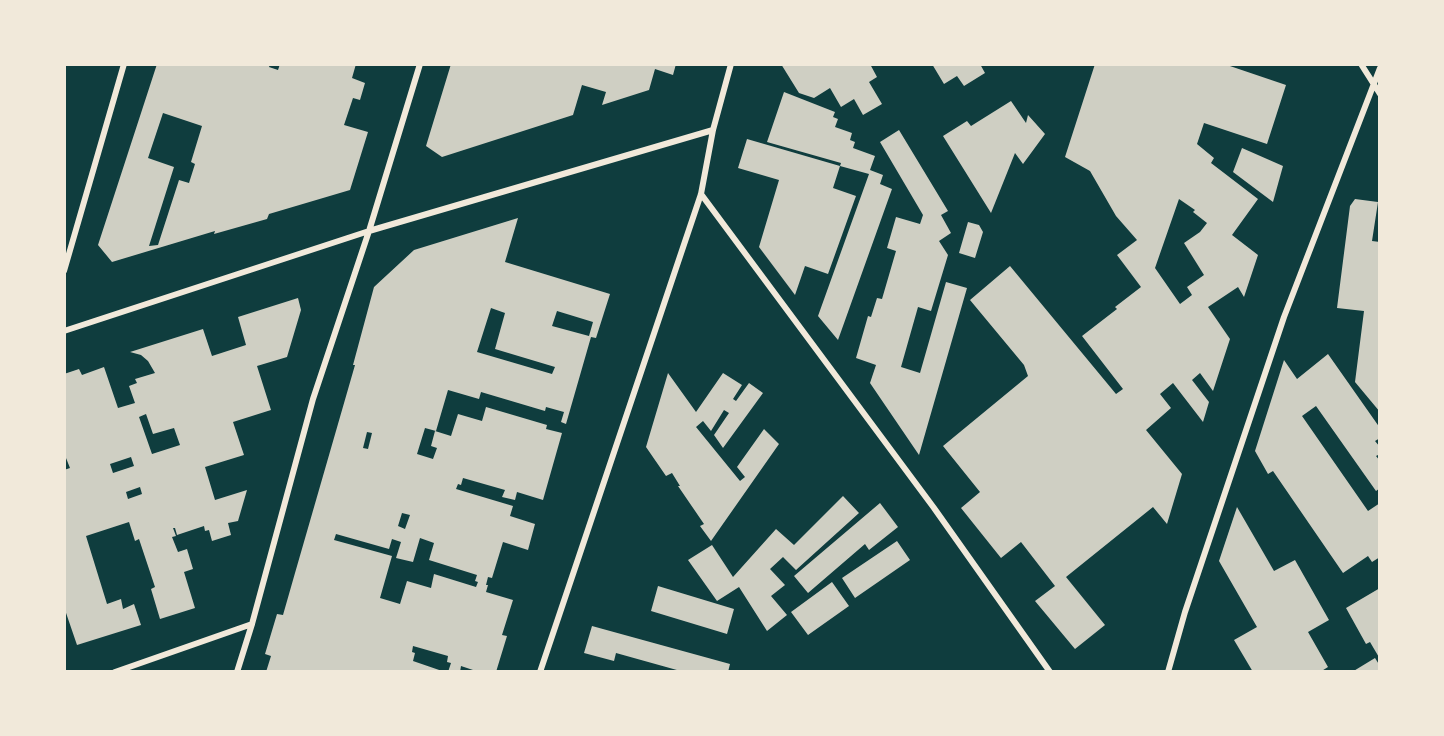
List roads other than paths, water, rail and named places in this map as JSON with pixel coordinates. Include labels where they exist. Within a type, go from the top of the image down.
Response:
[{"type":"street","points":[[64,271],[124,64]]},
{"type":"street","points":[[237,672],[313,399],[369,231],[420,64]]},
{"type":"street","points":[[540,672],[701,195],[713,130],[731,64]]},
{"type":"street","points":[[1361,64],[1380,94]]},
{"type":"street","points":[[1168,672],[1185,612],[1284,317],[1380,68]]},
{"type":"street","points":[[64,331],[369,231],[713,130]]},
{"type":"street","points":[[701,195],[934,508],[1050,672]]},
{"type":"street","points":[[115,672],[252,624]]}]
